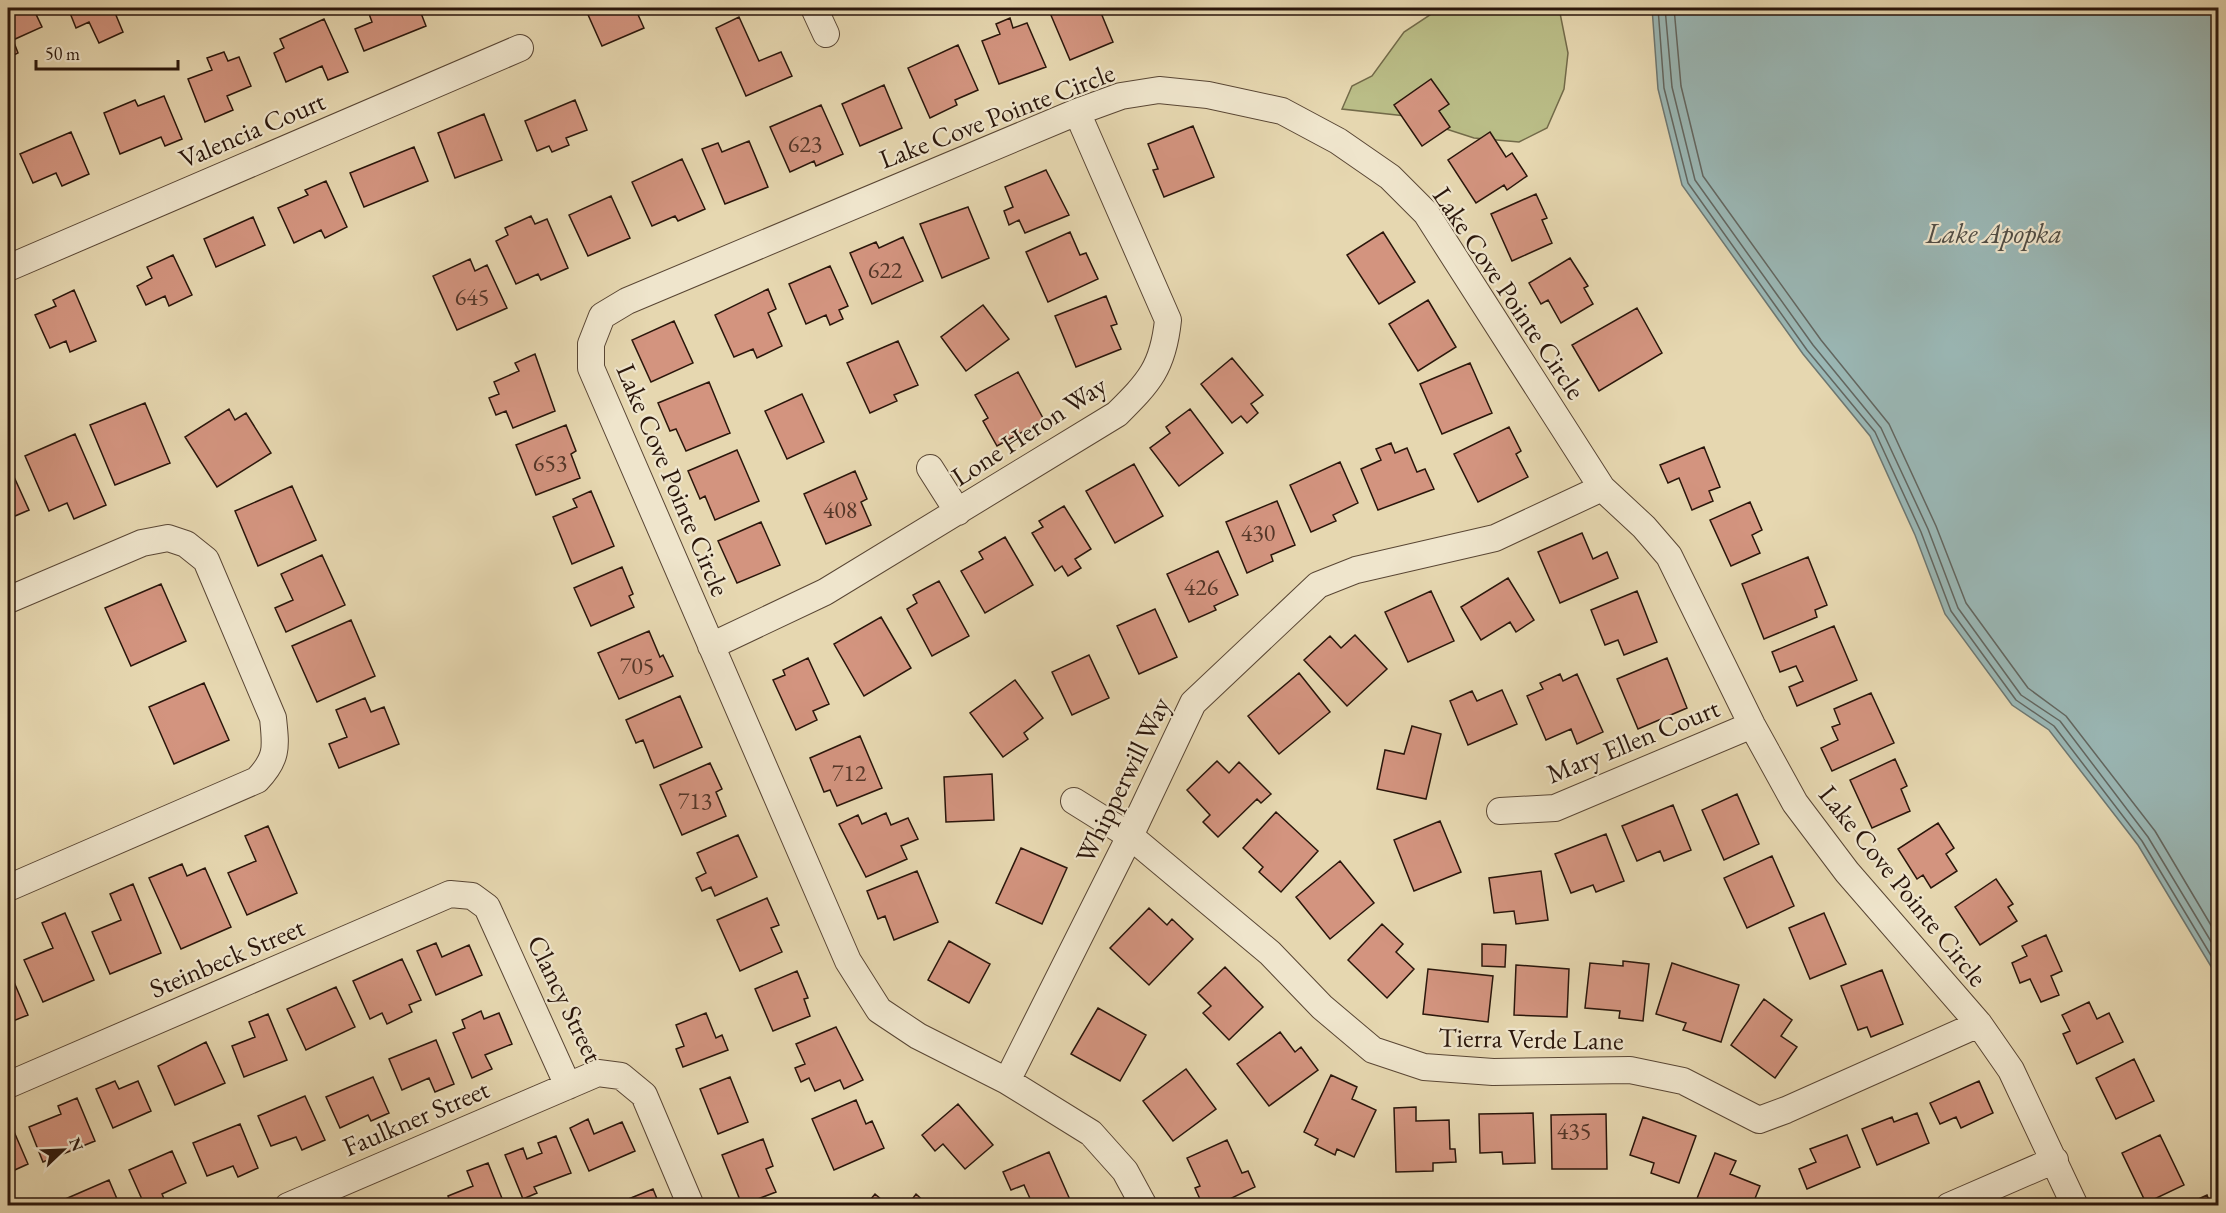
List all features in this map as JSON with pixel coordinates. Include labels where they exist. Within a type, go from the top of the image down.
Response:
[{"type":"street","points":[[814,8],[826,34]]},
{"type":"street","name":"Valencia Court","points":[[8,268],[520,48]]},
{"type":"street","name":"Lake Cove Pointe Circle","points":[[1144,1206],[1125,1171],[1091,1133],[1007,1081],[918,1036],[879,1011],[848,962],[711,646],[591,368],[591,344],[602,316],[627,301],[1077,112],[1121,96],[1159,90],[1208,95],[1282,111],[1338,141],[1390,177],[1426,213],[1602,489],[1644,527],[1669,556],[1752,725],[1795,803],[1841,864],[1979,1024],[2011,1070],[2075,1206]]},
{"type":"street","name":"Lone Heron Way","points":[[711,646],[825,592],[958,512],[1117,414],[1149,382],[1165,347],[1168,320],[1077,112]]},
{"type":"street","points":[[930,468],[958,512]]},
{"type":"street","name":"Whipperwill Way","points":[[1007,1081],[1130,836],[1193,703],[1318,585],[1356,570],[1495,538],[1602,489]]},
{"type":"street","points":[[8,600],[142,543],[168,538],[186,544],[206,560],[273,718],[276,743],[271,765],[257,780],[8,888]]},
{"type":"street","name":"Mary Ellen Court","points":[[1500,810],[1555,808],[1752,725]]},
{"type":"street","name":"Tierra Verde Lane","points":[[1074,801],[1130,836],[1270,953],[1322,1007],[1373,1050],[1424,1067],[1493,1072],[1630,1070],[1683,1082],[1759,1120],[1979,1024]]},
{"type":"street","name":"Steinbeck Street","points":[[8,1085],[450,894],[472,896]]},
{"type":"street","name":"Clancy Street","points":[[472,896],[487,907],[568,1086],[598,1073],[621,1076],[644,1095],[691,1206]]},
{"type":"street","name":"Faulkner Street","points":[[288,1206],[568,1086]]},
{"type":"street","points":[[1948,1206],[2055,1160]]},
{"type":"green space","points":[[1435,8],[1559,8],[1568,53],[1564,89],[1547,128],[1519,142],[1474,138],[1406,116],[1342,109],[1352,86],[1372,76],[1404,32],[1436,11]]},
{"type":"water","name":"Lake Apopka","points":[[1652,8],[2218,8],[2218,978],[2138,845],[2049,730],[2012,705],[1945,614],[1915,535],[1870,436],[1803,354],[1682,185],[1658,89]]},
{"type":"building","points":[[33,8],[42,27],[13,40],[18,53],[8,58],[8,10],[10,15]]},
{"type":"building","points":[[68,8],[113,8],[123,32],[99,43],[89,22],[76,28]]},
{"type":"building","points":[[377,8],[419,8],[426,26],[364,51],[355,29],[372,22],[368,11]]},
{"type":"building","points":[[585,8],[635,8],[644,28],[602,46]]},
{"type":"building","points":[[1063,8],[1099,8],[1113,42],[1070,60],[1050,13]]},
{"type":"building","points":[[739,17],[759,61],[781,52],[792,76],[746,96],[716,28]]},
{"type":"building","points":[[1010,18],[1013,28],[1027,23],[1046,67],[999,84],[982,41],[1000,34],[996,24]]},
{"type":"building","points":[[324,19],[348,72],[328,80],[322,66],[286,82],[274,53],[284,48],[280,39]]},
{"type":"building","points":[[958,45],[978,90],[955,100],[957,105],[930,118],[908,68]]},
{"type":"building","points":[[224,52],[228,61],[239,57],[251,86],[227,96],[233,110],[205,122],[188,79],[212,70],[207,58]]},
{"type":"building","points":[[1431,79],[1449,104],[1439,111],[1450,127],[1422,146],[1394,105]]},
{"type":"building","points":[[884,85],[902,128],[860,146],[842,104]]},
{"type":"building","points":[[164,96],[182,139],[165,146],[161,137],[120,154],[104,113],[135,100],[138,106]]},
{"type":"building","points":[[575,100],[587,130],[566,138],[569,145],[552,152],[549,146],[537,151],[525,121]]},
{"type":"building","points":[[821,105],[843,154],[816,166],[814,161],[790,172],[770,127]]},
{"type":"building","points":[[484,114],[502,160],[455,178],[438,133]]},
{"type":"building","points":[[1193,126],[1214,177],[1164,197],[1153,170],[1158,169],[1148,144]]},
{"type":"building","points":[[71,132],[89,174],[62,186],[56,173],[33,183],[20,154]]},
{"type":"building","points":[[1490,132],[1506,157],[1512,153],[1527,176],[1507,190],[1504,185],[1476,203],[1448,160]]},
{"type":"building","points":[[749,141],[768,187],[725,204],[702,149],[718,143],[722,152]]},
{"type":"building","points":[[414,147],[428,181],[364,207],[350,173]]},
{"type":"building","points":[[682,159],[705,209],[678,221],[675,216],[652,226],[632,182]]},
{"type":"building","points":[[1046,170],[1069,215],[1025,233],[1019,220],[1009,225],[1004,211],[1013,207],[1005,187]]},
{"type":"building","points":[[326,181],[347,227],[325,238],[321,230],[294,243],[278,208],[308,195],[305,190]]},
{"type":"building","points":[[1536,194],[1547,218],[1542,220],[1552,243],[1512,261],[1491,214]]},
{"type":"building","points":[[611,196],[630,238],[588,256],[569,215]]},
{"type":"building","points":[[968,207],[989,258],[942,278],[920,224]]},
{"type":"building","points":[[531,216],[535,224],[547,219],[568,268],[541,280],[538,274],[516,284],[496,241],[508,235],[505,228]]},
{"type":"building","points":[[253,217],[265,245],[216,267],[204,239]]},
{"type":"building","points":[[1070,232],[1080,255],[1086,253],[1098,279],[1048,302],[1026,252]]},
{"type":"building","points":[[1383,232],[1415,282],[1379,304],[1347,255]]},
{"type":"building","points":[[903,237],[923,281],[872,304],[850,253],[876,242],[879,248]]},
{"type":"building","points":[[173,255],[192,295],[169,306],[165,296],[146,305],[137,286],[152,278],[147,267]]},
{"type":"building","points":[[1570,258],[1588,286],[1584,288],[1593,304],[1561,323],[1548,300],[1541,304],[1529,283]]},
{"type":"building","points":[[470,259],[475,271],[487,265],[507,308],[457,330],[433,276]]},
{"type":"building","points":[[830,266],[848,306],[839,310],[843,319],[830,325],[826,315],[806,324],[789,284]]},
{"type":"building","points":[[768,289],[776,309],[768,313],[782,346],[757,358],[753,349],[734,357],[715,315]]},
{"type":"building","points":[[74,290],[96,341],[70,352],[66,341],[50,348],[35,315],[56,306],[53,300]]},
{"type":"building","points":[[1106,296],[1117,324],[1111,326],[1121,349],[1076,367],[1055,316]]},
{"type":"building","points":[[1428,300],[1456,347],[1418,371],[1389,324]]},
{"type":"building","points":[[983,305],[1009,339],[966,371],[941,337]]},
{"type":"building","points":[[1637,308],[1662,353],[1599,391],[1572,345]]},
{"type":"building","points":[[674,321],[693,363],[651,382],[632,340]]},
{"type":"building","points":[[898,341],[918,385],[894,395],[897,401],[870,413],[847,363]]},
{"type":"building","points":[[535,354],[555,411],[513,428],[506,411],[496,415],[489,398],[499,394],[494,382],[519,371],[515,363]]},
{"type":"building","points":[[1232,358],[1263,395],[1251,404],[1258,413],[1247,423],[1241,416],[1232,423],[1201,384]]},
{"type":"building","points":[[1470,363],[1492,413],[1442,434],[1420,384]]},
{"type":"building","points":[[1018,372],[1044,420],[997,446],[983,421],[988,418],[975,395]]},
{"type":"building","points":[[709,382],[730,433],[686,451],[676,429],[670,431],[658,403]]},
{"type":"building","points":[[802,394],[824,442],[787,459],[765,411]]},
{"type":"building","points":[[145,403],[170,463],[115,485],[90,425]]},
{"type":"building","points":[[229,409],[235,420],[246,413],[271,453],[217,487],[185,437]]},
{"type":"building","points":[[1190,409],[1223,453],[1179,486],[1150,448],[1170,433],[1166,427]]},
{"type":"building","points":[[566,425],[576,451],[571,454],[580,478],[536,495],[516,445]]},
{"type":"building","points":[[1509,427],[1521,451],[1516,454],[1528,477],[1478,502],[1454,454]]},
{"type":"building","points":[[75,434],[106,505],[74,519],[67,503],[49,511],[25,456]]},
{"type":"building","points":[[1391,443],[1395,453],[1407,448],[1417,472],[1425,469],[1434,489],[1378,510],[1361,469],[1381,460],[1376,449]]},
{"type":"building","points":[[1704,447],[1720,487],[1709,491],[1713,501],[1692,510],[1679,478],[1668,483],[1660,465]]},
{"type":"building","points":[[737,450],[759,501],[715,520],[705,496],[700,499],[688,471]]},
{"type":"building","points":[[1340,462],[1358,503],[1333,515],[1336,521],[1311,532],[1290,485]]},
{"type":"building","points":[[1134,464],[1163,516],[1115,543],[1086,491]]},
{"type":"building","points":[[10,468],[29,510],[8,519],[8,469]]},
{"type":"building","points":[[855,471],[867,499],[861,502],[871,525],[826,544],[804,494]]},
{"type":"building","points":[[292,486],[316,540],[258,566],[235,511]]},
{"type":"building","points":[[591,491],[614,546],[572,564],[553,517],[577,507],[573,499]]},
{"type":"building","points":[[1277,501],[1295,545],[1271,555],[1273,561],[1247,573],[1226,522]]},
{"type":"building","points":[[1750,502],[1762,530],[1752,535],[1760,553],[1731,566],[1710,520]]},
{"type":"building","points":[[1064,506],[1091,549],[1075,559],[1081,568],[1068,576],[1062,566],[1055,571],[1032,533],[1043,527],[1039,521]]},
{"type":"building","points":[[761,522],[780,565],[737,583],[718,541]]},
{"type":"building","points":[[1582,533],[1593,559],[1607,552],[1618,578],[1560,603],[1538,552]]},
{"type":"building","points":[[1005,537],[1033,585],[985,613],[961,571],[983,559],[979,552]]},
{"type":"building","points":[[1218,551],[1238,595],[1214,606],[1216,610],[1189,622],[1167,574]]},
{"type":"building","points":[[322,555],[345,605],[286,632],[275,608],[293,600],[281,574]]},
{"type":"building","points":[[1808,557],[1827,605],[1815,610],[1817,617],[1764,639],[1742,584]]},
{"type":"building","points":[[622,567],[633,594],[629,596],[634,607],[591,626],[574,588]]},
{"type":"building","points":[[1508,578],[1534,620],[1516,632],[1510,622],[1481,640],[1461,607]]},
{"type":"building","points":[[939,581],[969,636],[932,656],[907,609],[917,603],[913,595]]},
{"type":"building","points":[[161,584],[186,641],[131,666],[105,608]]},
{"type":"building","points":[[1431,591],[1454,641],[1408,662],[1385,612]]},
{"type":"building","points":[[1637,591],[1657,642],[1624,655],[1618,640],[1605,645],[1591,610]]},
{"type":"building","points":[[1155,609],[1177,657],[1139,674],[1117,626]]},
{"type":"building","points":[[881,617],[911,668],[864,696],[834,644]]},
{"type":"building","points":[[351,620],[375,676],[317,702],[292,646]]},
{"type":"building","points":[[1834,626],[1857,680],[1797,706],[1789,687],[1803,681],[1796,666],[1780,672],[1772,652]]},
{"type":"building","points":[[649,631],[660,657],[663,655],[673,676],[619,699],[598,653]]},
{"type":"building","points":[[1355,635],[1387,669],[1347,706],[1304,660],[1330,636],[1341,648]]},
{"type":"building","points":[[1089,655],[1109,698],[1072,715],[1052,672]]},
{"type":"building","points":[[808,658],[829,704],[813,711],[817,720],[796,730],[773,680],[785,675],[783,670]]},
{"type":"building","points":[[1667,658],[1687,708],[1638,729],[1617,679]]},
{"type":"building","points":[[1299,673],[1330,712],[1279,754],[1248,716]]},
{"type":"building","points":[[1560,674],[1563,681],[1577,674],[1603,732],[1577,744],[1571,729],[1546,740],[1527,696],[1543,689],[1540,683]]},
{"type":"building","points":[[1015,680],[1043,718],[1024,733],[1028,739],[1003,757],[970,713]]},
{"type":"building","points":[[204,683],[229,740],[174,764],[149,707]]},
{"type":"building","points":[[1502,690],[1517,724],[1468,745],[1450,701],[1472,691],[1477,701]]},
{"type":"building","points":[[1871,693],[1894,743],[1832,771],[1821,748],[1838,740],[1832,727],[1840,724],[1834,709]]},
{"type":"building","points":[[680,696],[702,747],[654,768],[643,740],[636,743],[626,720]]},
{"type":"building","points":[[365,698],[371,712],[384,707],[399,744],[339,768],[329,744],[347,737],[336,710]]},
{"type":"building","points":[[1412,726],[1441,734],[1426,799],[1377,789],[1385,750],[1404,754]]},
{"type":"building","points":[[860,736],[882,788],[837,806],[830,790],[824,792],[810,758]]},
{"type":"building","points":[[1895,759],[1907,786],[1901,789],[1910,811],[1872,828],[1850,780]]},
{"type":"building","points":[[1217,761],[1229,773],[1239,762],[1271,794],[1261,803],[1257,799],[1218,837],[1203,822],[1210,815],[1187,790]]},
{"type":"building","points":[[710,763],[722,789],[716,792],[726,816],[682,835],[660,785]]},
{"type":"building","points":[[992,774],[994,820],[946,822],[944,777]]},
{"type":"building","points":[[1737,794],[1759,844],[1724,860],[1702,810]]},
{"type":"building","points":[[1673,805],[1691,850],[1664,861],[1660,851],[1637,861],[1622,826]]},
{"type":"building","points":[[1276,812],[1318,851],[1281,892],[1259,872],[1263,867],[1243,848]]},
{"type":"building","points":[[886,813],[891,825],[908,818],[918,839],[901,846],[907,859],[866,877],[839,824],[858,815],[862,824]]},
{"type":"building","points":[[1440,821],[1461,872],[1414,891],[1394,840]]},
{"type":"building","points":[[1938,823],[1954,848],[1946,854],[1957,871],[1931,888],[1923,875],[1917,879],[1898,849]]},
{"type":"building","points":[[268,826],[297,893],[247,915],[228,873],[256,861],[245,836]]},
{"type":"building","points":[[1606,834],[1624,881],[1596,892],[1593,885],[1571,893],[1555,854]]},
{"type":"building","points":[[738,835],[757,877],[715,896],[711,887],[702,891],[696,878],[706,873],[697,853]]},
{"type":"building","points":[[1021,848],[1067,868],[1042,924],[996,903]]},
{"type":"building","points":[[1772,856],[1794,906],[1747,928],[1724,878]]},
{"type":"building","points":[[1340,861],[1374,903],[1330,939],[1296,897]]},
{"type":"building","points":[[182,864],[187,876],[205,868],[231,927],[181,949],[149,878]]},
{"type":"building","points":[[917,871],[938,922],[894,940],[885,916],[878,919],[867,891]]},
{"type":"building","points":[[1541,871],[1548,920],[1516,924],[1514,911],[1494,913],[1489,878]]},
{"type":"building","points":[[1996,879],[2013,904],[2008,907],[2017,921],[1980,945],[1955,907]]},
{"type":"building","points":[[133,884],[161,953],[110,974],[92,932],[121,920],[110,894]]},
{"type":"building","points":[[767,898],[779,925],[771,928],[782,952],[740,971],[717,920]]},
{"type":"building","points":[[1149,908],[1167,925],[1172,919],[1193,939],[1149,985],[1110,948]]},
{"type":"building","points":[[65,913],[94,980],[43,1002],[24,960],[53,948],[42,923]]},
{"type":"building","points":[[1824,913],[1846,964],[1810,979],[1789,928]]},
{"type":"building","points":[[1382,924],[1403,944],[1396,952],[1414,969],[1387,998],[1348,960]]},
{"type":"building","points":[[2046,935],[2062,971],[2051,976],[2059,995],[2041,1002],[2030,979],[2020,983],[2012,963],[2027,956],[2022,946]]},
{"type":"building","points":[[949,941],[990,964],[969,1003],[928,980]]},
{"type":"building","points":[[436,943],[442,957],[469,945],[482,975],[436,995],[417,951]]},
{"type":"building","points":[[1482,944],[1506,945],[1505,967],[1482,966]]},
{"type":"building","points":[[402,959],[421,1000],[409,1005],[412,1012],[387,1024],[382,1013],[370,1019],[353,981]]},
{"type":"building","points":[[1623,961],[1649,964],[1643,1021],[1619,1018],[1620,1011],[1585,1008],[1590,963],[1623,966]]},
{"type":"building","points":[[1672,963],[1739,985],[1721,1042],[1683,1030],[1686,1023],[1656,1014]]},
{"type":"building","points":[[1516,965],[1569,969],[1567,1017],[1514,1015]]},
{"type":"building","points":[[1225,967],[1263,1007],[1229,1040],[1203,1013],[1211,1006],[1198,993]]},
{"type":"building","points":[[8,968],[28,1015],[8,1023]]},
{"type":"building","points":[[1428,969],[1493,976],[1488,1022],[1423,1014]]},
{"type":"building","points":[[1882,970],[1903,1024],[1871,1037],[1867,1027],[1858,1030],[1841,986]]},
{"type":"building","points":[[797,971],[808,998],[804,999],[810,1016],[773,1031],[755,989]]},
{"type":"building","points":[[336,987],[355,1027],[306,1050],[287,1009]]},
{"type":"building","points":[[1764,999],[1792,1020],[1781,1036],[1797,1047],[1775,1078],[1731,1045]]},
{"type":"building","points":[[2089,1002],[2097,1019],[2109,1013],[2123,1042],[2077,1064],[2063,1034],[2070,1031],[2062,1015]]},
{"type":"building","points":[[1098,1008],[1146,1035],[1120,1081],[1071,1054]]},
{"type":"building","points":[[481,1011],[484,1019],[499,1013],[512,1044],[485,1055],[492,1069],[472,1078],[453,1033],[465,1028],[462,1020]]},
{"type":"building","points":[[706,1013],[716,1038],[722,1035],[728,1050],[683,1067],[676,1049],[684,1046],[676,1025]]},
{"type":"building","points":[[268,1014],[287,1060],[244,1077],[232,1046],[255,1037],[249,1022]]},
{"type":"building","points":[[836,1027],[863,1080],[844,1089],[840,1080],[815,1091],[809,1078],[801,1082],[795,1068],[805,1064],[796,1044]]},
{"type":"building","points":[[1280,1032],[1295,1052],[1301,1047],[1318,1070],[1269,1106],[1237,1064]]},
{"type":"building","points":[[436,1040],[454,1084],[435,1092],[429,1078],[402,1090],[389,1059]]},
{"type":"building","points":[[206,1042],[225,1083],[175,1105],[158,1066]]},
{"type":"building","points":[[2134,1059],[2154,1101],[2116,1119],[2096,1078]]},
{"type":"building","points":[[1186,1069],[1216,1109],[1173,1141],[1143,1101]]},
{"type":"building","points":[[1331,1075],[1357,1087],[1352,1099],[1376,1110],[1354,1157],[1337,1149],[1335,1155],[1315,1145],[1318,1139],[1304,1132]]},
{"type":"building","points":[[373,1077],[389,1113],[371,1121],[368,1115],[340,1128],[326,1097]]},
{"type":"building","points":[[730,1077],[748,1122],[718,1134],[700,1089]]},
{"type":"building","points":[[115,1081],[119,1089],[138,1081],[151,1111],[113,1128],[96,1089]]},
{"type":"building","points":[[1979,1081],[1993,1113],[1961,1128],[1956,1117],[1940,1124],[1930,1103]]},
{"type":"building","points":[[305,1096],[325,1140],[302,1150],[296,1137],[271,1146],[258,1116]]},
{"type":"building","points":[[77,1098],[95,1141],[43,1162],[29,1127],[61,1114],[58,1106]]},
{"type":"building","points":[[856,1100],[866,1124],[872,1121],[884,1148],[834,1170],[812,1119]]},
{"type":"building","points":[[958,1104],[993,1145],[965,1169],[943,1144],[935,1151],[922,1135]]},
{"type":"building","points":[[1416,1107],[1416,1121],[1449,1120],[1450,1149],[1455,1149],[1456,1162],[1433,1163],[1433,1171],[1396,1172],[1394,1108]]},
{"type":"building","points":[[1533,1113],[1535,1163],[1503,1164],[1502,1152],[1480,1153],[1479,1114]]},
{"type":"building","points":[[1917,1113],[1929,1143],[1877,1165],[1862,1129],[1892,1117],[1894,1122]]},
{"type":"building","points":[[1606,1114],[1607,1169],[1552,1169],[1551,1115]]},
{"type":"building","points":[[1643,1117],[1696,1136],[1679,1183],[1651,1173],[1654,1163],[1630,1155]]},
{"type":"building","points":[[588,1119],[594,1134],[622,1122],[635,1151],[589,1171],[570,1128]]},
{"type":"building","points":[[240,1124],[258,1168],[238,1177],[233,1166],[207,1176],[193,1143]]},
{"type":"building","points":[[12,1127],[28,1164],[8,1173],[8,1129]]},
{"type":"building","points":[[1847,1135],[1860,1167],[1807,1189],[1799,1169],[1816,1162],[1810,1149]]},
{"type":"building","points":[[2160,1135],[2184,1185],[2146,1203],[2122,1153]]},
{"type":"building","points":[[556,1136],[571,1173],[534,1187],[537,1193],[523,1199],[505,1155],[523,1148],[527,1159],[542,1153],[538,1143]]},
{"type":"building","points":[[763,1139],[773,1166],[766,1169],[776,1192],[742,1205],[722,1155]]},
{"type":"building","points":[[1227,1140],[1242,1173],[1248,1171],[1255,1187],[1215,1206],[1203,1206],[1195,1188],[1200,1186],[1187,1158]]},
{"type":"building","points":[[172,1151],[186,1183],[162,1194],[167,1206],[145,1206],[129,1170]]},
{"type":"building","points":[[1049,1152],[1071,1202],[1062,1206],[1029,1206],[1032,1203],[1024,1185],[1011,1190],[1003,1172]]},
{"type":"building","points":[[1715,1153],[1736,1161],[1730,1174],[1760,1186],[1752,1206],[1694,1206]]},
{"type":"building","points":[[488,1163],[505,1206],[452,1206],[448,1196],[473,1186],[467,1171]]},
{"type":"building","points":[[109,1180],[120,1206],[65,1206],[63,1200]]},
{"type":"building","points":[[653,1189],[660,1206],[611,1206]]},
{"type":"building","points":[[875,1194],[889,1206],[865,1206]]},
{"type":"building","points":[[916,1194],[929,1206],[907,1206]]},
{"type":"building","points":[[2207,1195],[2211,1206],[2183,1206]]}]
